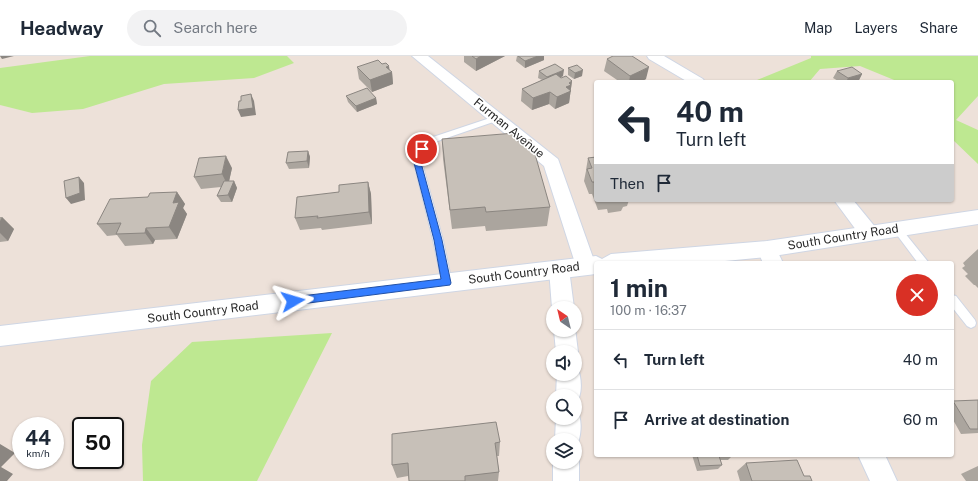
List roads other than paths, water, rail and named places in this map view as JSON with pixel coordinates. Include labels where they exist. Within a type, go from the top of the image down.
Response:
[{"type":"main road","name":"South Country Road","points":[[656,261],[770,256],[869,233],[978,217]]},
{"type":"main road","name":"South Country Road","points":[[0,336],[591,265]]},
{"type":"street","name":"Furman Avenue","points":[[418,56],[552,163],[591,265]]},
{"type":"street","points":[[654,56],[695,80]]},
{"type":"street","points":[[845,202],[869,233]]},
{"type":"street","points":[[559,269],[562,301]]},
{"type":"street","points":[[872,457],[884,481]]},
{"type":"street","points":[[566,469],[566,481]]},
{"type":"lane","points":[[447,283],[438,240],[417,159],[422,149],[435,137],[468,128],[496,118]]},
{"type":"lane","points":[[897,229],[922,261]]},
{"type":"lane","points":[[954,302],[971,323]]}]
